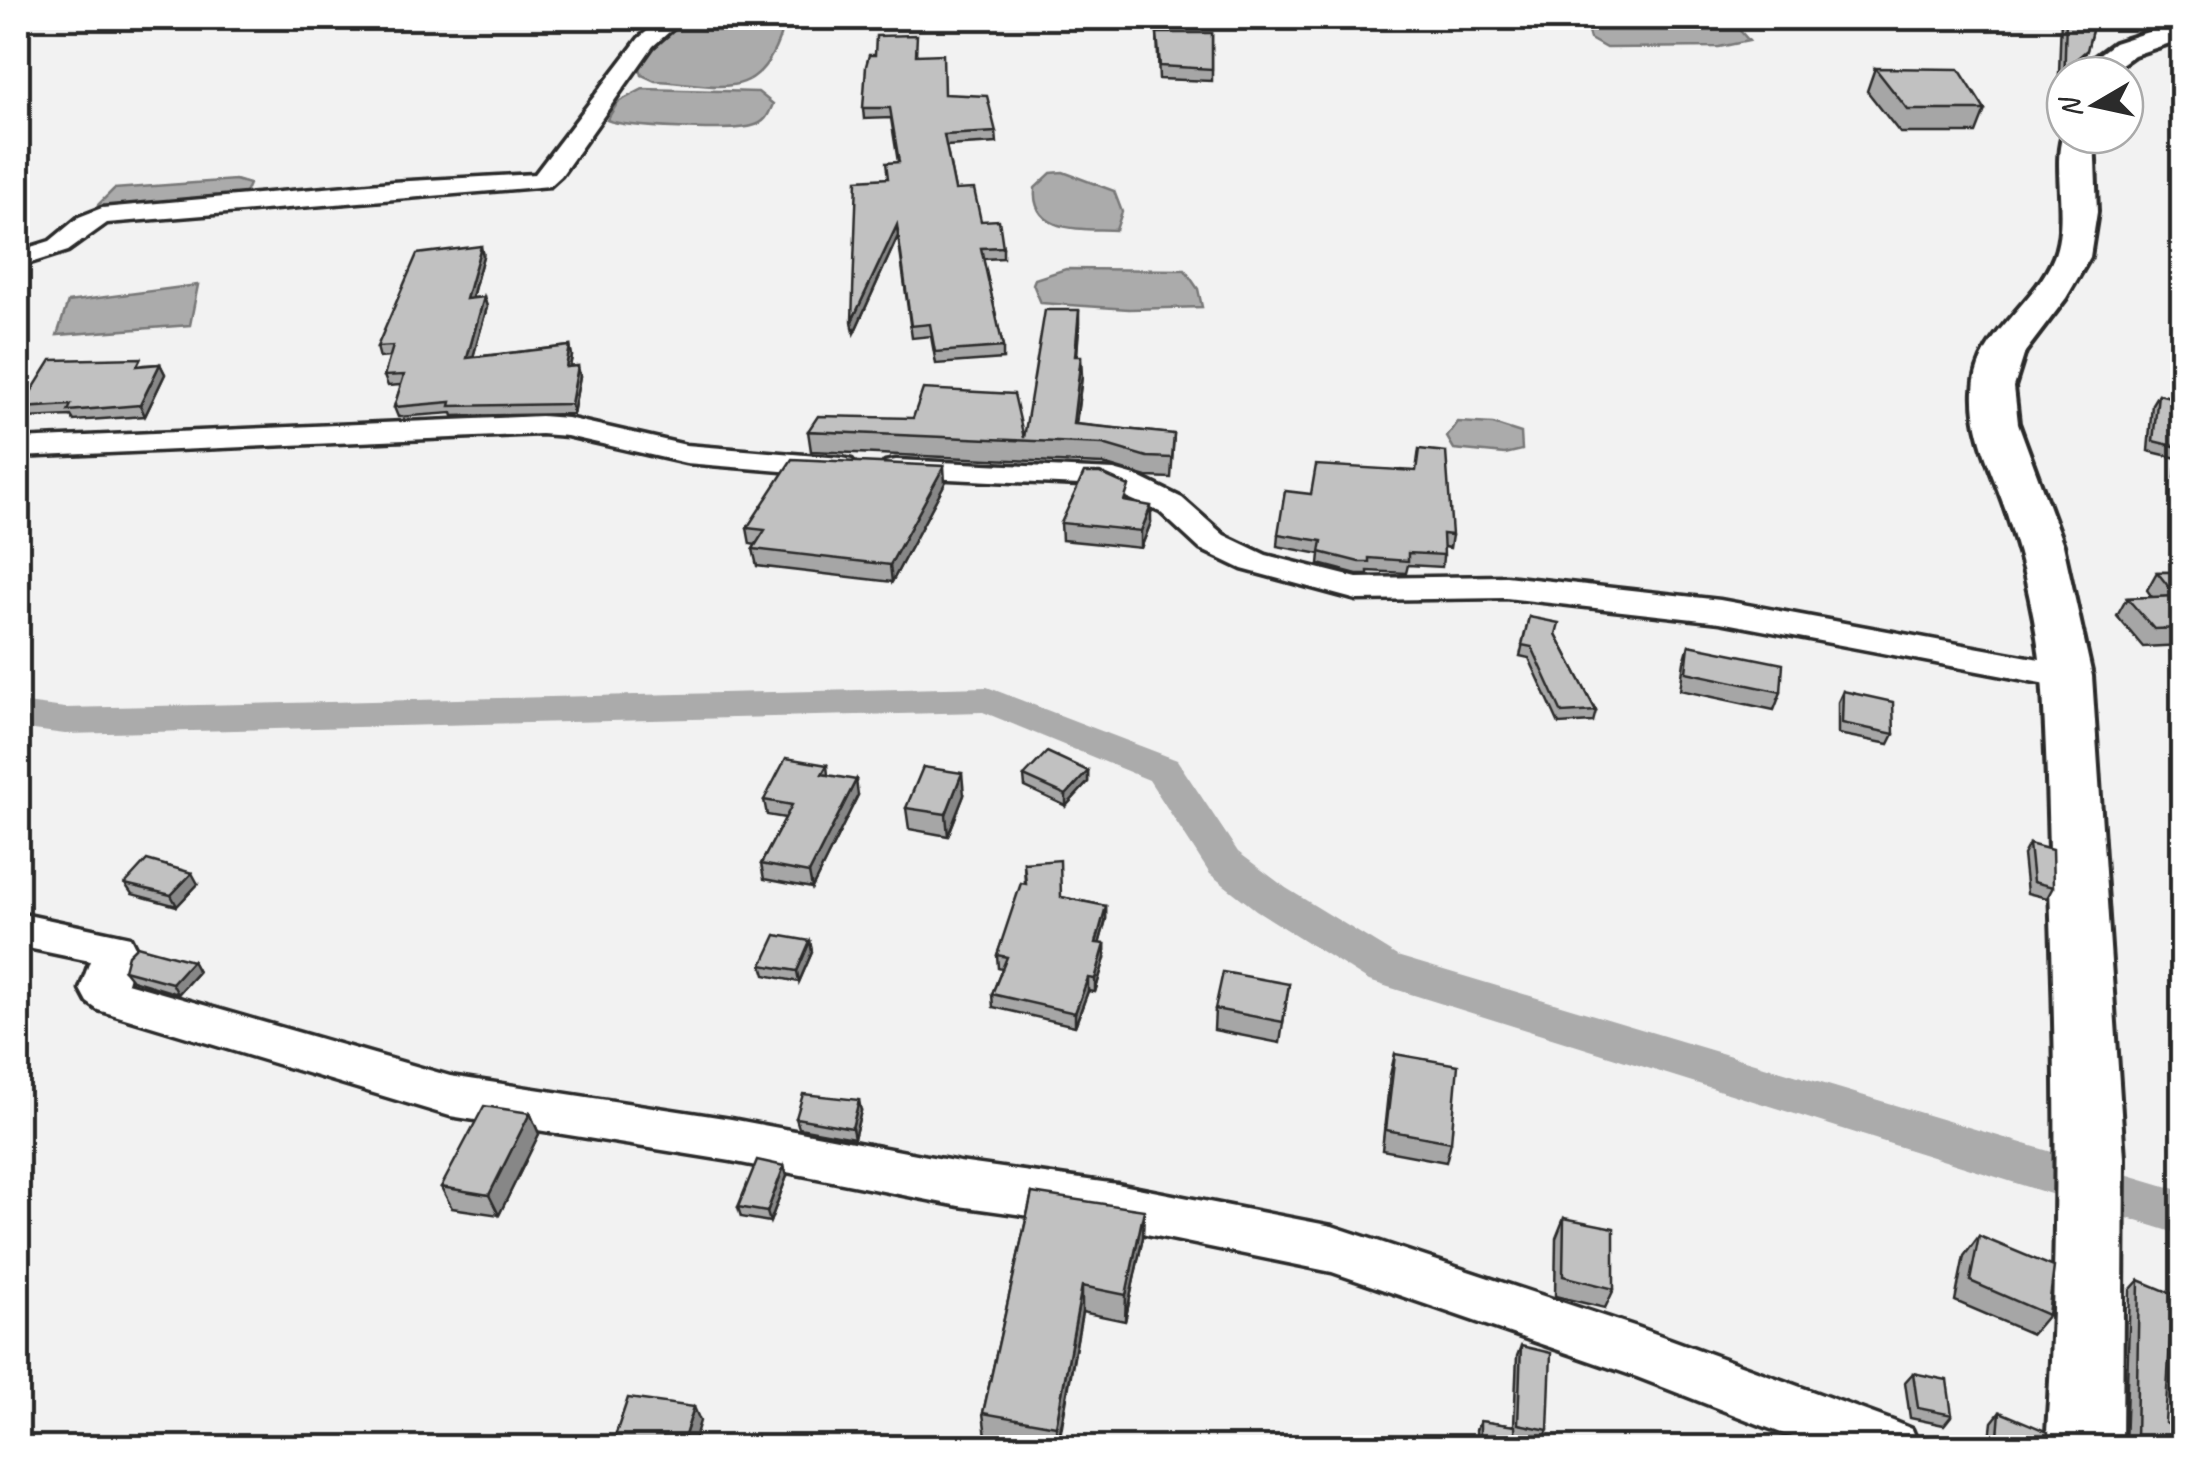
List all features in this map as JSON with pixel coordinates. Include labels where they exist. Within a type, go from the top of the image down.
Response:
[{"type":"street","points":[[18,259],[59,246],[88,222],[102,216],[327,194],[541,181],[554,171],[646,42],[676,18]]},
{"type":"street","points":[[2115,55],[2182,30]]},
{"type":"street","points":[[2078,155],[2077,244],[2070,263],[2004,354],[1994,384],[1995,422],[2033,523],[2054,599],[2067,676],[2090,1104],[2093,1252],[2084,1448]]},
{"type":"street","points":[[18,448],[541,424],[734,460],[1102,477],[1128,484],[1170,505],[1212,542],[1254,562],[1341,586],[1400,591],[1506,587],[1720,611],[2067,676]]},
{"type":"street","points":[[18,930],[115,949],[115,959],[102,989],[114,997],[450,1096],[732,1140],[959,1184],[1117,1206],[1332,1249],[1637,1352],[1894,1448]]},
{"type":"shaded area","points":[[1584,18],[1729,18],[1749,41],[1719,47],[1606,48],[1590,39]]},
{"type":"shaded area","points":[[684,25],[779,26],[781,33],[760,72],[747,81],[715,86],[655,81],[642,75],[640,68],[653,48]]},
{"type":"shaded area","points":[[643,89],[758,92],[773,104],[763,121],[741,128],[656,127],[607,120],[618,102]]},
{"type":"shaded area","points":[[1063,172],[1114,191],[1122,212],[1116,230],[1062,226],[1041,214],[1035,188],[1051,173]]},
{"type":"shaded area","points":[[235,180],[249,184],[243,198],[107,212],[98,205],[114,189]]},
{"type":"shaded area","points":[[1066,269],[1185,270],[1198,289],[1202,307],[1129,309],[1041,303],[1033,284],[1035,279]]},
{"type":"shaded area","points":[[198,285],[190,325],[57,335],[68,302]]},
{"type":"shaded area","points":[[1458,422],[1493,424],[1521,433],[1522,450],[1505,454],[1454,449],[1447,437]]},
{"type":"building","points":[[2066,18],[2095,18],[2087,50],[2081,55],[2065,55]]},
{"type":"building","points":[[1157,33],[1212,33],[1212,69],[1160,66]]},
{"type":"building","points":[[917,35],[916,55],[943,54],[944,94],[987,96],[996,132],[944,135],[955,190],[974,189],[981,221],[999,220],[1003,247],[981,248],[1003,347],[935,352],[930,324],[911,326],[897,225],[852,321],[857,180],[888,178],[886,163],[899,162],[890,108],[863,108],[866,66],[869,55],[875,55],[876,36]]},
{"type":"building","points":[[1875,68],[1959,69],[1985,110],[1908,110]]},
{"type":"building","points":[[481,246],[466,299],[484,297],[467,358],[570,346],[566,367],[578,366],[571,404],[450,406],[451,402],[394,407],[404,375],[384,376],[393,346],[377,347],[417,254]]},
{"type":"building","points":[[1045,310],[1079,310],[1075,356],[1081,356],[1073,424],[1174,434],[1172,458],[1147,457],[1103,444],[808,431],[818,416],[913,418],[923,389],[1014,394],[1024,438]]},
{"type":"building","points":[[141,358],[137,366],[160,364],[140,405],[68,411],[71,405],[21,408],[51,360]]},
{"type":"building","points":[[2158,394],[2182,400],[2182,448],[2153,441]]},
{"type":"building","points":[[1419,449],[1446,452],[1452,535],[1443,534],[1444,555],[1408,553],[1408,561],[1369,558],[1369,562],[1359,562],[1320,552],[1322,541],[1278,534],[1285,491],[1311,494],[1316,465],[1416,471]]},
{"type":"building","points":[[792,459],[944,466],[890,565],[753,549],[765,530],[747,528]]},
{"type":"building","points":[[1084,473],[1100,473],[1129,486],[1124,501],[1151,506],[1141,531],[1061,523]]},
{"type":"building","points":[[2157,572],[2182,572],[2182,628],[2154,629],[2127,598],[2176,596]]},
{"type":"building","points":[[1529,617],[1559,623],[1556,634],[1596,711],[1562,713],[1532,647],[1522,645]]},
{"type":"building","points":[[1689,645],[1783,664],[1781,692],[1686,672]]},
{"type":"building","points":[[1843,691],[1893,702],[1894,734],[1842,723]]},
{"type":"building","points":[[1047,752],[1088,771],[1066,795],[1024,776]]},
{"type":"building","points":[[786,758],[827,765],[822,774],[856,780],[809,873],[761,864],[792,805],[764,800]]},
{"type":"building","points":[[923,767],[962,773],[946,814],[906,808]]},
{"type":"building","points":[[2029,844],[2052,850],[2053,887],[2033,882]]},
{"type":"building","points":[[147,860],[192,873],[171,895],[125,884]]},
{"type":"building","points":[[1060,860],[1061,897],[1106,906],[1096,943],[1105,944],[1095,979],[1088,978],[1075,1013],[992,994],[1007,957],[997,955],[1021,883],[1026,884],[1024,863]]},
{"type":"building","points":[[776,935],[810,941],[797,971],[762,965]]},
{"type":"building","points":[[137,946],[192,961],[172,983],[124,970],[128,955]]},
{"type":"building","points":[[1223,972],[1289,984],[1283,1022],[1215,1009]]},
{"type":"building","points":[[1395,1054],[1458,1065],[1451,1142],[1386,1130]]},
{"type":"building","points":[[803,1094],[859,1100],[852,1128],[796,1118]]},
{"type":"building","points":[[484,1106],[530,1113],[489,1195],[441,1187]]},
{"type":"building","points":[[757,1160],[784,1166],[767,1212],[738,1207]]},
{"type":"building","points":[[1032,1193],[1144,1210],[1126,1295],[1082,1286],[1056,1426],[983,1413]]},
{"type":"building","points":[[1564,1218],[1614,1228],[1614,1289],[1563,1276]]},
{"type":"building","points":[[1979,1236],[2054,1267],[2048,1315],[1970,1281]]},
{"type":"building","points":[[2139,1280],[2173,1294],[2165,1423],[2170,1425],[2169,1448],[2129,1448],[2136,1439]]},
{"type":"building","points":[[1521,1346],[1551,1353],[1548,1430],[1518,1424]]},
{"type":"building","points":[[1913,1373],[1947,1380],[1952,1415],[1918,1408]]},
{"type":"building","points":[[628,1398],[694,1407],[681,1448],[611,1448]]},
{"type":"building","points":[[2000,1412],[2048,1432],[2047,1448],[1997,1448]]},
{"type":"building","points":[[1480,1421],[1515,1426],[1516,1448],[1480,1448]]},
{"type":"waterway","points":[[18,715],[65,721],[987,699],[1163,770],[1224,863],[1271,899],[1384,969],[2016,1159],[2182,1213]]}]
